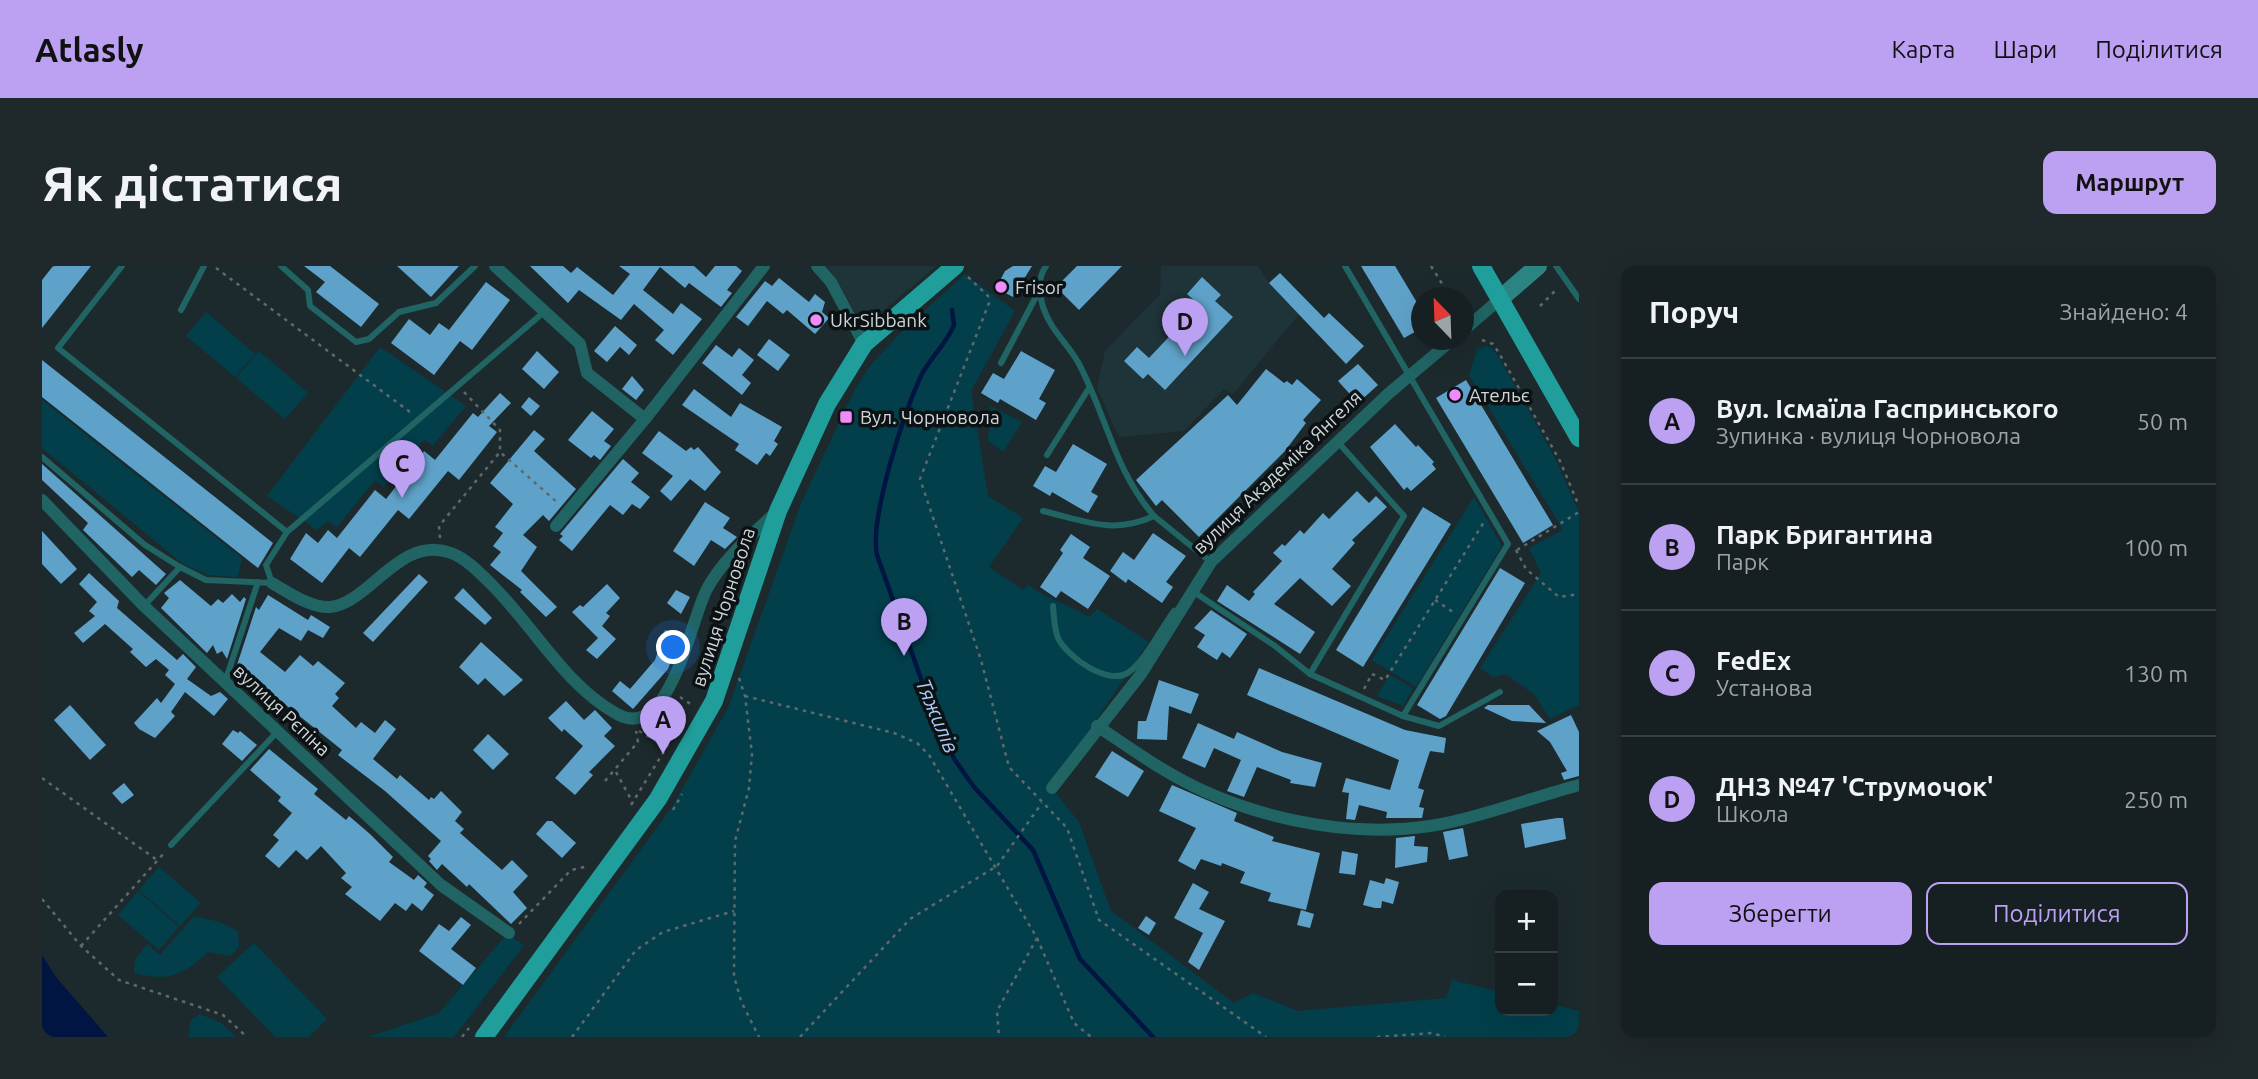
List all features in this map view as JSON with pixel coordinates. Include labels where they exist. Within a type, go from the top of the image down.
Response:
[{"type":"main road","points":[[1481,266],[1579,438]]},
{"type":"main road","points":[[1500,299],[1538,266]]},
{"type":"main road","name":"вулиця Чорновола","points":[[477,1032],[658,799],[714,701],[778,511],[827,404],[864,344],[960,270]]},
{"type":"street","points":[[495,266],[580,344],[587,373],[645,419]]},
{"type":"street","points":[[556,526],[645,419],[764,266]]},
{"type":"street","points":[[817,266],[831,282],[864,344]]},
{"type":"street","points":[[1474,321],[1500,299]]},
{"type":"street","name":"вулиця Академіка Янгеля","points":[[1052,788],[1097,726],[1140,674],[1194,592],[1210,562],[1337,441],[1440,350]]},
{"type":"street","name":"вулиця Рєпіна","points":[[42,500],[144,606],[277,732],[441,884],[509,933]]},
{"type":"street","points":[[272,583],[311,604],[330,607],[346,601],[413,554],[434,549],[452,553],[483,576],[573,679],[607,708],[622,717],[637,719],[651,711],[668,690],[706,590],[725,561],[778,511]]},
{"type":"street","points":[[1097,726],[1173,775],[1206,792],[1298,821],[1370,829],[1431,826],[1579,785]]},
{"type":"lane","points":[[122,266],[58,348],[287,532]]},
{"type":"lane","points":[[181,310],[204,266]]},
{"type":"lane","points":[[281,266],[309,290],[310,306],[356,342],[369,339],[399,312],[436,303],[475,266]]},
{"type":"lane","points":[[1046,266],[1040,275],[1039,291],[1048,318],[1077,361],[1116,448],[1122,471],[1135,494],[1154,516],[1210,562]]},
{"type":"lane","points":[[1345,266],[1508,544],[1403,716]]},
{"type":"lane","points":[[1556,266],[1579,299]]},
{"type":"lane","points":[[1001,363],[1039,291]]},
{"type":"lane","points":[[42,457],[145,545],[180,568],[206,580],[272,583],[265,565],[287,532],[421,420],[545,311]]},
{"type":"lane","points":[[1047,455],[1088,388]]},
{"type":"lane","points":[[1310,674],[1404,516],[1337,441]]},
{"type":"lane","points":[[1043,511],[1110,528],[1132,526],[1154,516]]},
{"type":"lane","points":[[144,606],[180,568]]},
{"type":"lane","points":[[225,682],[257,582]]},
{"type":"lane","points":[[1053,606],[1058,637],[1065,649],[1098,671],[1119,677],[1133,669],[1185,595],[1194,592],[1275,646],[1310,674],[1403,716],[1439,726],[1500,692]]},
{"type":"lane","points":[[171,845],[277,732]]},
{"type":"path","points":[[214,266],[421,420]]},
{"type":"path","points":[[1431,266],[1444,287]]},
{"type":"path","points":[[960,270],[988,296],[989,303],[920,479],[981,660],[1009,766],[1067,828],[1099,920],[1266,1037]]},
{"type":"path","points":[[1482,340],[1493,344],[1499,353],[1560,461],[1579,506]]},
{"type":"path","points":[[441,551],[439,526],[500,452],[500,430],[459,387]]},
{"type":"path","points":[[500,452],[568,512]]},
{"type":"path","points":[[1517,550],[1579,512]]},
{"type":"path","points":[[1360,695],[1372,674],[1385,680],[1489,513]]},
{"type":"path","points":[[1508,544],[1517,550],[1526,569],[1559,597],[1579,594]]},
{"type":"path","points":[[1435,600],[1462,618]]},
{"type":"path","points":[[739,678],[745,696],[752,772],[736,833],[734,976],[741,1001],[760,1037]]},
{"type":"path","points":[[745,696],[894,733],[917,743],[942,772],[997,866],[1037,938],[1074,1023],[1091,1037]]},
{"type":"path","points":[[625,814],[679,726]]},
{"type":"path","points":[[605,781],[616,772],[638,742],[636,727]]},
{"type":"path","points":[[641,732],[666,747]]},
{"type":"path","points":[[616,772],[633,803]]},
{"type":"path","points":[[42,778],[157,860]]},
{"type":"path","points":[[800,1037],[910,919],[997,866],[1042,803]]},
{"type":"path","points":[[81,946],[171,845]]},
{"type":"path","points":[[509,933],[571,870],[589,866],[581,876]]},
{"type":"path","points":[[42,899],[81,946],[119,980],[223,1015],[247,1037]]},
{"type":"path","points":[[572,1037],[636,950],[663,932],[734,911]]},
{"type":"path","points":[[999,1037],[996,1011],[1037,938]]},
{"type":"path","points":[[462,1037],[477,1032]]},
{"type":"path","points":[[1377,1037],[1432,1033],[1445,1037]]},
{"type":"shaded area","points":[[827,266],[936,266],[863,328]]},
{"type":"shaded area","points":[[1161,266],[1258,266],[1269,283],[1299,314],[1233,394],[1224,389],[1184,431],[1119,437],[1097,388],[1105,351],[1160,294]]},
{"type":"shaded area","points":[[965,274],[1015,311],[971,391],[988,496],[1023,518],[989,567],[1023,590],[1028,585],[1089,617],[1097,609],[1149,642],[1051,787],[1079,822],[1111,911],[1234,1003],[1253,993],[1298,1011],[1446,998],[1452,980],[1495,991],[1495,1016],[1558,1016],[1558,1005],[1579,1011],[1579,1037],[504,1037],[672,807],[728,708],[802,501],[855,389],[870,366],[906,327]]},
{"type":"shaded area","points":[[206,312],[255,354],[235,377],[186,336]]},
{"type":"shaded area","points":[[1486,346],[1492,348],[1500,359],[1556,460],[1579,513],[1579,705],[1550,719],[1535,695],[1506,674],[1493,677],[1480,668],[1541,573],[1529,548],[1563,530],[1469,375],[1477,349]]},
{"type":"shaded area","points":[[380,347],[466,406],[433,445],[424,440],[384,487],[375,480],[337,527],[328,521],[317,530],[267,496]]},
{"type":"shaded area","points":[[259,351],[308,393],[285,419],[236,378]]},
{"type":"shaded area","points":[[42,400],[242,558],[238,577],[208,575],[183,564],[42,448]]},
{"type":"shaded area","points":[[990,406],[1022,422],[1003,452],[988,441]]},
{"type":"shaded area","points":[[1474,497],[1502,546],[1416,687],[1372,660]]},
{"type":"shaded area","points":[[1390,675],[1413,688],[1403,706],[1377,696]]},
{"type":"shaded area","points":[[159,867],[201,903],[180,926],[139,890]]},
{"type":"shaded area","points":[[138,891],[179,927],[159,950],[118,915]]},
{"type":"shaded area","points":[[194,916],[220,922],[238,931],[239,947],[231,956],[208,952],[183,971],[167,976],[134,973],[135,960],[147,944],[160,955]]},
{"type":"shaded area","points":[[507,934],[524,945],[454,1037],[368,1037],[439,1013]]},
{"type":"shaded area","points":[[254,943],[327,1019],[309,1037],[275,1037],[217,977]]},
{"type":"shaded area","points":[[200,1014],[221,1023],[236,1037],[188,1037],[191,1020]]},
{"type":"water","points":[[42,955],[56,977],[108,1037],[42,1037]]},
{"type":"building","points":[[53,266],[91,266],[42,328],[42,280]]},
{"type":"building","points":[[304,266],[330,266],[379,304],[361,327],[316,292],[325,282]]},
{"type":"building","points":[[397,266],[459,266],[431,297]]},
{"type":"building","points":[[530,266],[563,266],[571,273],[577,267],[613,295],[630,274],[619,266],[694,266],[706,277],[715,266],[736,266],[742,271],[727,290],[732,293],[721,307],[689,283],[685,288],[660,267],[643,290],[673,314],[681,303],[702,319],[673,355],[655,340],[664,330],[634,304],[621,320],[579,290],[568,303]]},
{"type":"building","points":[[1013,266],[1032,266],[1013,297],[996,288],[1005,271]]},
{"type":"building","points":[[1077,266],[1122,266],[1079,310],[1056,287]]},
{"type":"building","points":[[1361,266],[1395,266],[1411,293],[1411,334],[1404,338]]},
{"type":"building","points":[[1280,273],[1324,318],[1329,313],[1364,346],[1346,364],[1269,283]]},
{"type":"building","points":[[1202,277],[1221,295],[1215,301],[1233,317],[1165,390],[1148,374],[1143,379],[1124,361],[1137,347],[1149,358],[1199,305],[1187,294]]},
{"type":"building","points":[[779,278],[809,302],[815,294],[825,302],[822,312],[829,318],[815,334],[787,310],[783,314],[767,301],[748,326],[736,317],[765,281],[772,286]]},
{"type":"building","points":[[486,282],[510,300],[472,350],[460,341],[434,375],[391,343],[409,319],[430,335],[439,323],[449,330]]},
{"type":"building","points":[[615,326],[637,345],[629,355],[620,347],[607,362],[594,351]]},
{"type":"building","points":[[769,339],[790,355],[778,371],[757,355]]},
{"type":"building","points":[[716,345],[732,357],[739,348],[754,360],[742,375],[751,383],[742,395],[702,363]]},
{"type":"building","points":[[537,351],[559,372],[544,389],[522,369]]},
{"type":"building","points":[[1021,351],[1055,370],[1039,399],[1046,403],[1036,420],[1000,399],[998,403],[981,393],[993,373],[1004,379]]},
{"type":"building","points":[[42,360],[273,543],[258,568],[42,397]]},
{"type":"building","points":[[1358,364],[1378,385],[1358,403],[1338,381]]},
{"type":"building","points":[[1266,369],[1284,383],[1287,381],[1292,385],[1297,379],[1321,400],[1303,420],[1306,423],[1285,451],[1199,537],[1162,500],[1156,506],[1136,480],[1228,395],[1237,405]]},
{"type":"building","points":[[632,376],[644,390],[636,400],[622,389]]},
{"type":"building","points":[[1466,380],[1553,525],[1523,543],[1436,398]]},
{"type":"building","points":[[694,389],[731,417],[740,403],[782,427],[774,441],[778,444],[770,456],[766,453],[757,465],[735,450],[739,444],[682,405]]},
{"type":"building","points":[[500,393],[511,403],[489,426],[497,432],[459,480],[448,471],[409,519],[398,510],[360,557],[349,548],[322,583],[290,559],[306,533],[318,543],[328,530],[337,538],[375,490],[386,499],[424,451],[435,460],[473,413],[478,417]]},
{"type":"building","points":[[529,397],[540,406],[531,416],[521,407]]},
{"type":"building","points":[[592,411],[614,429],[604,441],[611,446],[600,460],[594,455],[591,458],[568,440]]},
{"type":"building","points":[[1395,424],[1434,462],[1432,464],[1436,469],[1411,491],[1407,487],[1404,490],[1370,447]]},
{"type":"building","points":[[534,430],[545,439],[534,451],[576,489],[549,521],[543,515],[523,535],[537,547],[521,571],[557,607],[546,617],[520,592],[522,590],[490,565],[501,552],[493,546],[503,533],[495,527],[513,504],[490,483]]},
{"type":"building","points":[[659,431],[686,451],[691,447],[694,450],[698,447],[721,472],[705,491],[690,479],[671,501],[660,491],[673,476],[642,453]]},
{"type":"building","points":[[1073,444],[1107,464],[1091,492],[1098,496],[1088,513],[1052,492],[1050,496],[1033,486],[1045,466],[1056,472]]},
{"type":"building","points":[[623,459],[639,473],[631,482],[650,497],[640,509],[632,504],[623,515],[610,505],[572,551],[559,540],[563,536],[560,534]]},
{"type":"building","points":[[42,464],[166,574],[156,585],[139,570],[132,577],[83,530],[88,523],[42,480]]},
{"type":"building","points":[[1357,491],[1369,503],[1376,496],[1387,507],[1352,540],[1355,543],[1332,569],[1351,586],[1332,606],[1300,578],[1274,604],[1315,632],[1300,654],[1217,601],[1227,585],[1249,601],[1255,594],[1253,592],[1282,561],[1273,553],[1282,544],[1285,546],[1300,530],[1304,534],[1323,513],[1329,519]]},
{"type":"building","points":[[705,502],[730,518],[723,528],[737,537],[725,549],[711,540],[694,566],[673,551]]},
{"type":"building","points":[[1423,507],[1451,524],[1363,667],[1336,650]]},
{"type":"building","points":[[42,531],[77,569],[61,584],[42,564]]},
{"type":"building","points":[[1153,533],[1186,556],[1166,582],[1173,587],[1162,603],[1128,579],[1126,583],[1110,571],[1123,552],[1134,560]]},
{"type":"building","points":[[1071,534],[1090,547],[1083,558],[1110,576],[1088,609],[1061,591],[1056,598],[1040,587],[1063,553],[1060,550]]},
{"type":"building","points":[[1500,568],[1525,583],[1446,716],[1440,719],[1417,705]]},
{"type":"building","points":[[89,573],[119,601],[117,608],[177,660],[183,654],[196,667],[187,679],[211,696],[220,692],[228,699],[214,716],[185,692],[171,712],[175,716],[155,738],[139,729],[134,723],[157,698],[161,703],[175,684],[165,675],[169,670],[156,659],[146,667],[130,652],[133,649],[105,624],[83,643],[74,633],[95,616],[89,611],[97,602],[79,584]]},
{"type":"building","points":[[419,574],[428,582],[373,642],[363,633]]},
{"type":"building","points":[[180,580],[211,606],[218,599],[223,603],[232,594],[240,602],[244,597],[246,599],[227,659],[222,651],[217,654],[213,645],[207,653],[161,608],[169,598],[164,593]]},
{"type":"building","points":[[607,584],[620,598],[606,613],[610,616],[602,626],[616,639],[597,659],[586,650],[598,638],[572,612],[580,605],[583,607]]},
{"type":"building","points":[[463,588],[492,618],[485,625],[454,598]]},
{"type":"building","points":[[676,590],[690,597],[681,614],[667,603]]},
{"type":"building","points":[[268,595],[308,620],[311,615],[330,627],[323,638],[308,630],[301,641],[279,628],[260,652],[285,672],[300,655],[313,666],[318,661],[345,683],[335,694],[339,698],[332,706],[356,728],[361,722],[375,733],[385,720],[396,729],[373,759],[397,779],[400,775],[429,800],[431,797],[434,799],[441,791],[462,812],[455,821],[464,829],[460,833],[502,870],[512,860],[528,876],[513,892],[527,908],[511,924],[469,884],[467,887],[442,864],[437,870],[428,856],[441,841],[385,791],[338,755],[342,750],[243,671],[237,675],[235,671],[256,607],[259,610]]},
{"type":"building","points":[[1211,610],[1247,634],[1230,658],[1222,652],[1217,660],[1197,647],[1205,635],[1194,628]]},
{"type":"building","points":[[665,630],[680,635],[668,669],[633,709],[612,691],[620,681],[630,689],[655,660]]},
{"type":"building","points":[[481,642],[523,680],[504,696],[485,678],[478,685],[459,667]]},
{"type":"building","points":[[1259,668],[1405,730],[1446,738],[1444,753],[1430,751],[1418,788],[1424,790],[1419,807],[1424,808],[1422,818],[1386,818],[1387,812],[1359,805],[1355,820],[1346,819],[1349,793],[1342,792],[1346,778],[1390,790],[1399,760],[1247,695]]},
{"type":"building","points":[[1159,680],[1199,694],[1191,714],[1169,706],[1167,740],[1137,739],[1138,721],[1146,721]]},
{"type":"building","points":[[566,701],[584,720],[595,710],[612,728],[604,736],[615,746],[589,772],[593,775],[575,795],[555,778],[583,746],[564,729],[562,732],[548,718]]},
{"type":"building","points":[[70,705],[106,745],[90,760],[54,720]]},
{"type":"building","points":[[1488,705],[1529,705],[1546,723],[1512,721],[1484,708]]},
{"type":"building","points":[[1571,715],[1579,732],[1579,776],[1564,780],[1561,773],[1567,771],[1550,742],[1537,731]]},
{"type":"building","points":[[1198,723],[1234,739],[1237,732],[1282,752],[1322,763],[1315,787],[1290,783],[1291,780],[1257,767],[1244,797],[1227,791],[1241,760],[1214,748],[1205,768],[1182,758]]},
{"type":"building","points":[[233,730],[238,733],[240,731],[257,745],[242,761],[222,744]]},
{"type":"building","points":[[488,734],[509,754],[493,770],[473,750]]},
{"type":"building","points":[[269,749],[318,789],[314,794],[346,820],[349,816],[370,834],[393,857],[389,862],[414,880],[418,875],[427,883],[424,887],[434,895],[422,911],[412,903],[406,911],[395,903],[380,921],[345,894],[352,887],[341,878],[346,873],[321,846],[307,860],[296,850],[279,868],[265,856],[279,840],[273,835],[292,813],[278,801],[281,797],[250,770]]},
{"type":"building","points":[[1112,751],[1144,771],[1128,797],[1095,777]]},
{"type":"building","points":[[124,783],[134,795],[122,804],[112,793]]},
{"type":"building","points":[[1172,785],[1237,813],[1234,821],[1274,837],[1272,841],[1320,853],[1306,910],[1268,901],[1271,893],[1240,883],[1245,872],[1222,863],[1221,866],[1201,859],[1195,870],[1178,861],[1196,828],[1159,811]]},
{"type":"building","points":[[1563,818],[1566,839],[1525,848],[1521,824]]},
{"type":"building","points":[[547,821],[552,821],[576,843],[562,858],[536,834]]},
{"type":"building","points":[[1463,828],[1468,856],[1449,860],[1443,832]]},
{"type":"building","points":[[1415,836],[1414,846],[1428,847],[1427,862],[1395,868],[1396,838]]},
{"type":"building","points":[[1342,851],[1358,854],[1355,875],[1339,873]]},
{"type":"building","points":[[1386,878],[1399,882],[1393,904],[1382,901],[1381,908],[1363,905],[1370,880],[1384,884]]},
{"type":"building","points":[[1193,883],[1209,892],[1199,909],[1225,921],[1199,970],[1188,962],[1203,933],[1174,918]]},
{"type":"building","points":[[1301,910],[1314,914],[1310,928],[1297,925]]},
{"type":"building","points":[[1146,916],[1156,923],[1149,935],[1138,928]]},
{"type":"building","points":[[461,917],[471,925],[451,949],[476,968],[463,985],[419,951],[439,924],[449,931]]},
{"type":"waterway","name":"Тяжилів","points":[[952,310],[954,325],[922,374],[898,437],[878,516],[877,555],[940,732],[955,760],[974,787],[1033,850],[1080,959],[1153,1037]]},
{"type":"place","name":"Frisor","points":[[1001,287]]},
{"type":"place","name":"UkrSibbank","points":[[816,320]]},
{"type":"place","name":"ДНЗ №47 'Струмочок'","points":[[1185,356]]},
{"type":"place","name":"Ательє","points":[[1455,395]]},
{"type":"place","name":"Вул. Чорновола","points":[[846,417]]},
{"type":"place","name":"FedEx","points":[[402,498]]},
{"type":"place","name":"Парк Бригантина","points":[[904,656]]},
{"type":"place","name":"Вул. Ісмаїла Гаспринського","points":[[663,754]]}]
